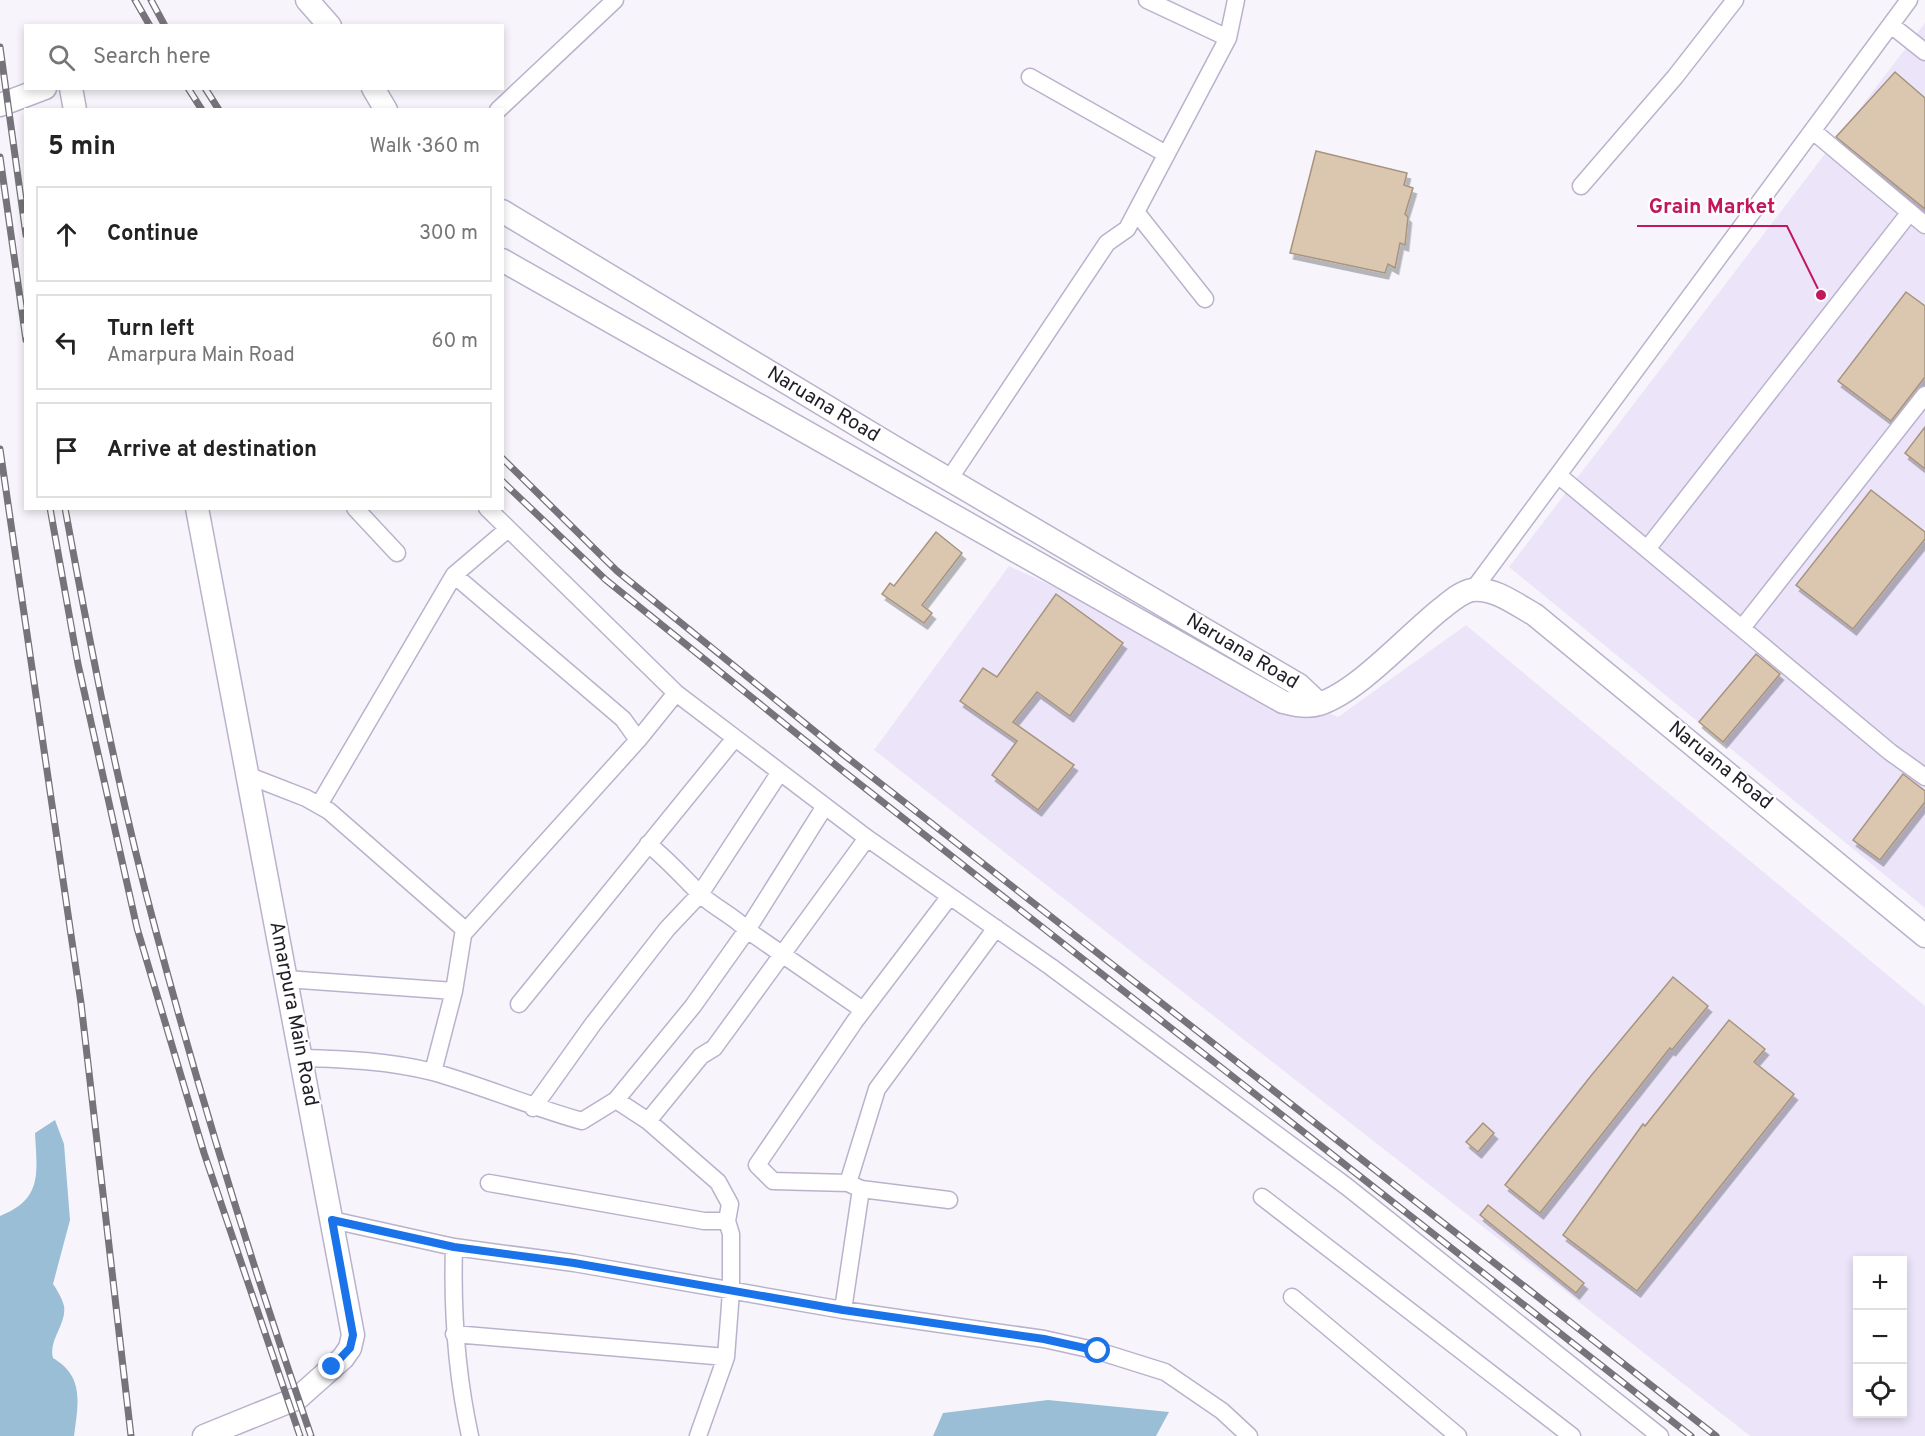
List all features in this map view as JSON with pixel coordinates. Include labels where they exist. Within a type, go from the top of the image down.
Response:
[{"type":"street","points":[[307,0],[328,24]]},
{"type":"street","points":[[500,108],[615,0]]},
{"type":"street","points":[[1147,0],[1228,38]]},
{"type":"street","points":[[950,478],[1107,243],[1127,229],[1228,38],[1236,0]]},
{"type":"street","points":[[1581,186],[1675,77],[1735,0]]},
{"type":"street","points":[[504,261],[1278,699],[1301,706],[1319,704],[1361,679],[1413,631],[1458,596],[1473,590],[1909,0]]},
{"type":"street","points":[[1892,26],[1925,52]]},
{"type":"street","points":[[1030,77],[1167,154]]},
{"type":"street","points":[[0,105],[40,90]]},
{"type":"street","points":[[71,90],[75,108]]},
{"type":"street","points":[[374,90],[385,108]]},
{"type":"street","points":[[1813,131],[1925,225]]},
{"type":"street","points":[[1136,212],[1204,298]]},
{"type":"street","name":"Naruana Road","points":[[504,213],[1299,685],[1319,704]]},
{"type":"street","points":[[1647,549],[1910,213]]},
{"type":"street","points":[[1742,628],[1925,395]]},
{"type":"street","points":[[1558,474],[1890,752],[1925,777]]},
{"type":"street","name":"Amarpura Main Road","points":[[197,510],[352,1322],[350,1348],[298,1398],[204,1436]]},
{"type":"street","points":[[358,510],[397,553]]},
{"type":"street","points":[[490,510],[676,693],[867,838],[996,928],[1346,1186],[1660,1436]]},
{"type":"street","points":[[319,806],[454,575],[508,529]]},
{"type":"street","points":[[454,575],[622,719],[639,740]]},
{"type":"street","name":"Naruana Road","points":[[1473,590],[1500,595],[1535,615],[1925,936]]},
{"type":"street","points":[[434,1072],[454,991],[465,932],[639,740],[676,693]]},
{"type":"street","points":[[519,1004],[735,738]]},
{"type":"street","points":[[533,1108],[593,1024],[667,929],[700,894],[780,772]]},
{"type":"street","points":[[247,775],[319,806],[352,829],[460,923],[465,932]]},
{"type":"street","points":[[301,1058],[367,1059],[434,1072],[533,1108],[582,1121],[616,1100],[693,1006],[747,930],[825,806]]},
{"type":"street","points":[[648,1121],[701,1056],[714,1048],[867,838]]},
{"type":"street","points":[[648,844],[719,909],[733,914],[747,930],[863,1010]]},
{"type":"street","points":[[948,1200],[854,1186],[773,1181],[757,1165],[863,1010],[950,896]]},
{"type":"street","points":[[843,1310],[854,1186],[877,1089],[996,928]]},
{"type":"street","points":[[286,979],[454,991]]},
{"type":"street","points":[[616,1100],[648,1121],[718,1182],[730,1204],[727,1221],[731,1233],[731,1292],[726,1357],[698,1436]]},
{"type":"street","points":[[489,1183],[704,1221],[727,1221]]},
{"type":"street","points":[[1262,1197],[1572,1436]]},
{"type":"street","points":[[332,1220],[454,1247],[574,1263],[731,1292],[1044,1339],[1098,1351],[1165,1372],[1222,1411],[1249,1436]]},
{"type":"street","points":[[454,1247],[454,1335],[459,1388],[470,1436]]},
{"type":"street","points":[[1292,1297],[1458,1436]]},
{"type":"street","points":[[454,1335],[726,1357]]},
{"type":"shaded area","points":[[1925,23],[1925,908],[1509,567]]},
{"type":"shaded area","points":[[1009,566],[1338,717],[1466,625],[1925,1006],[1925,1436],[1750,1436],[874,750]]},
{"type":"water","points":[[55,1120],[64,1144],[70,1220],[53,1284],[62,1300],[64,1313],[52,1351],[53,1358],[63,1365],[75,1383],[78,1402],[74,1436],[0,1436],[0,1216],[14,1209],[30,1193],[36,1172],[35,1133]]},
{"type":"water","points":[[1048,1400],[1169,1412],[1156,1436],[933,1436],[943,1413]]},
{"type":"building","points":[[1895,72],[1925,98],[1925,209],[1836,137]]},
{"type":"building","points":[[1316,151],[1407,173],[1404,185],[1413,188],[1405,214],[1408,217],[1405,245],[1400,243],[1395,268],[1388,264],[1385,273],[1290,253]]},
{"type":"building","points":[[1906,292],[1925,306],[1925,377],[1891,421],[1838,381]]},
{"type":"building","points":[[1925,427],[1925,469],[1905,453]]},
{"type":"building","points":[[1871,490],[1925,532],[1925,539],[1853,629],[1796,585]]},
{"type":"building","points":[[936,532],[962,553],[922,605],[932,613],[924,623],[882,594],[890,583],[894,586]]},
{"type":"building","points":[[1056,594],[1123,643],[1070,716],[1037,692],[1013,722],[1074,765],[1038,810],[992,775],[1017,741],[960,701],[983,668],[997,677]]},
{"type":"building","points":[[1756,654],[1780,674],[1723,742],[1699,722]]},
{"type":"building","points":[[1903,774],[1925,791],[1925,802],[1880,860],[1853,840]]},
{"type":"building","points":[[1673,977],[1708,1006],[1672,1050],[1670,1048],[1540,1213],[1505,1185]]},
{"type":"building","points":[[1729,1020],[1765,1049],[1754,1062],[1794,1094],[1637,1291],[1563,1235],[1643,1124],[1645,1126]]},
{"type":"building","points":[[1483,1123],[1494,1133],[1478,1152],[1466,1142]]},
{"type":"building","points":[[1488,1205],[1584,1283],[1576,1293],[1480,1215]]},
{"type":"railway","points":[[135,0],[149,24]]},
{"type":"railway","points":[[151,0],[164,24]]},
{"type":"railway","points":[[0,47],[24,221]]},
{"type":"railway","points":[[189,90],[201,108]]},
{"type":"railway","points":[[206,90],[218,108]]},
{"type":"railway","points":[[0,157],[24,326]]},
{"type":"railway","points":[[0,449],[81,1003],[131,1436]]},
{"type":"railway","points":[[504,460],[617,571],[844,755],[1716,1436]]},
{"type":"railway","points":[[504,483],[606,580],[838,767],[1691,1436]]},
{"type":"railway","points":[[50,510],[78,664],[137,928],[204,1153],[300,1436]]},
{"type":"railway","points":[[65,510],[117,772],[155,928],[228,1183],[311,1436]]},
{"type":"place","name":"Grain Market","points":[[1821,295]]},
{"type":"route","points":[[332,1367],[350,1348],[353,1335],[332,1220],[454,1247],[574,1263],[731,1292],[1044,1339],[1098,1351]]}]
